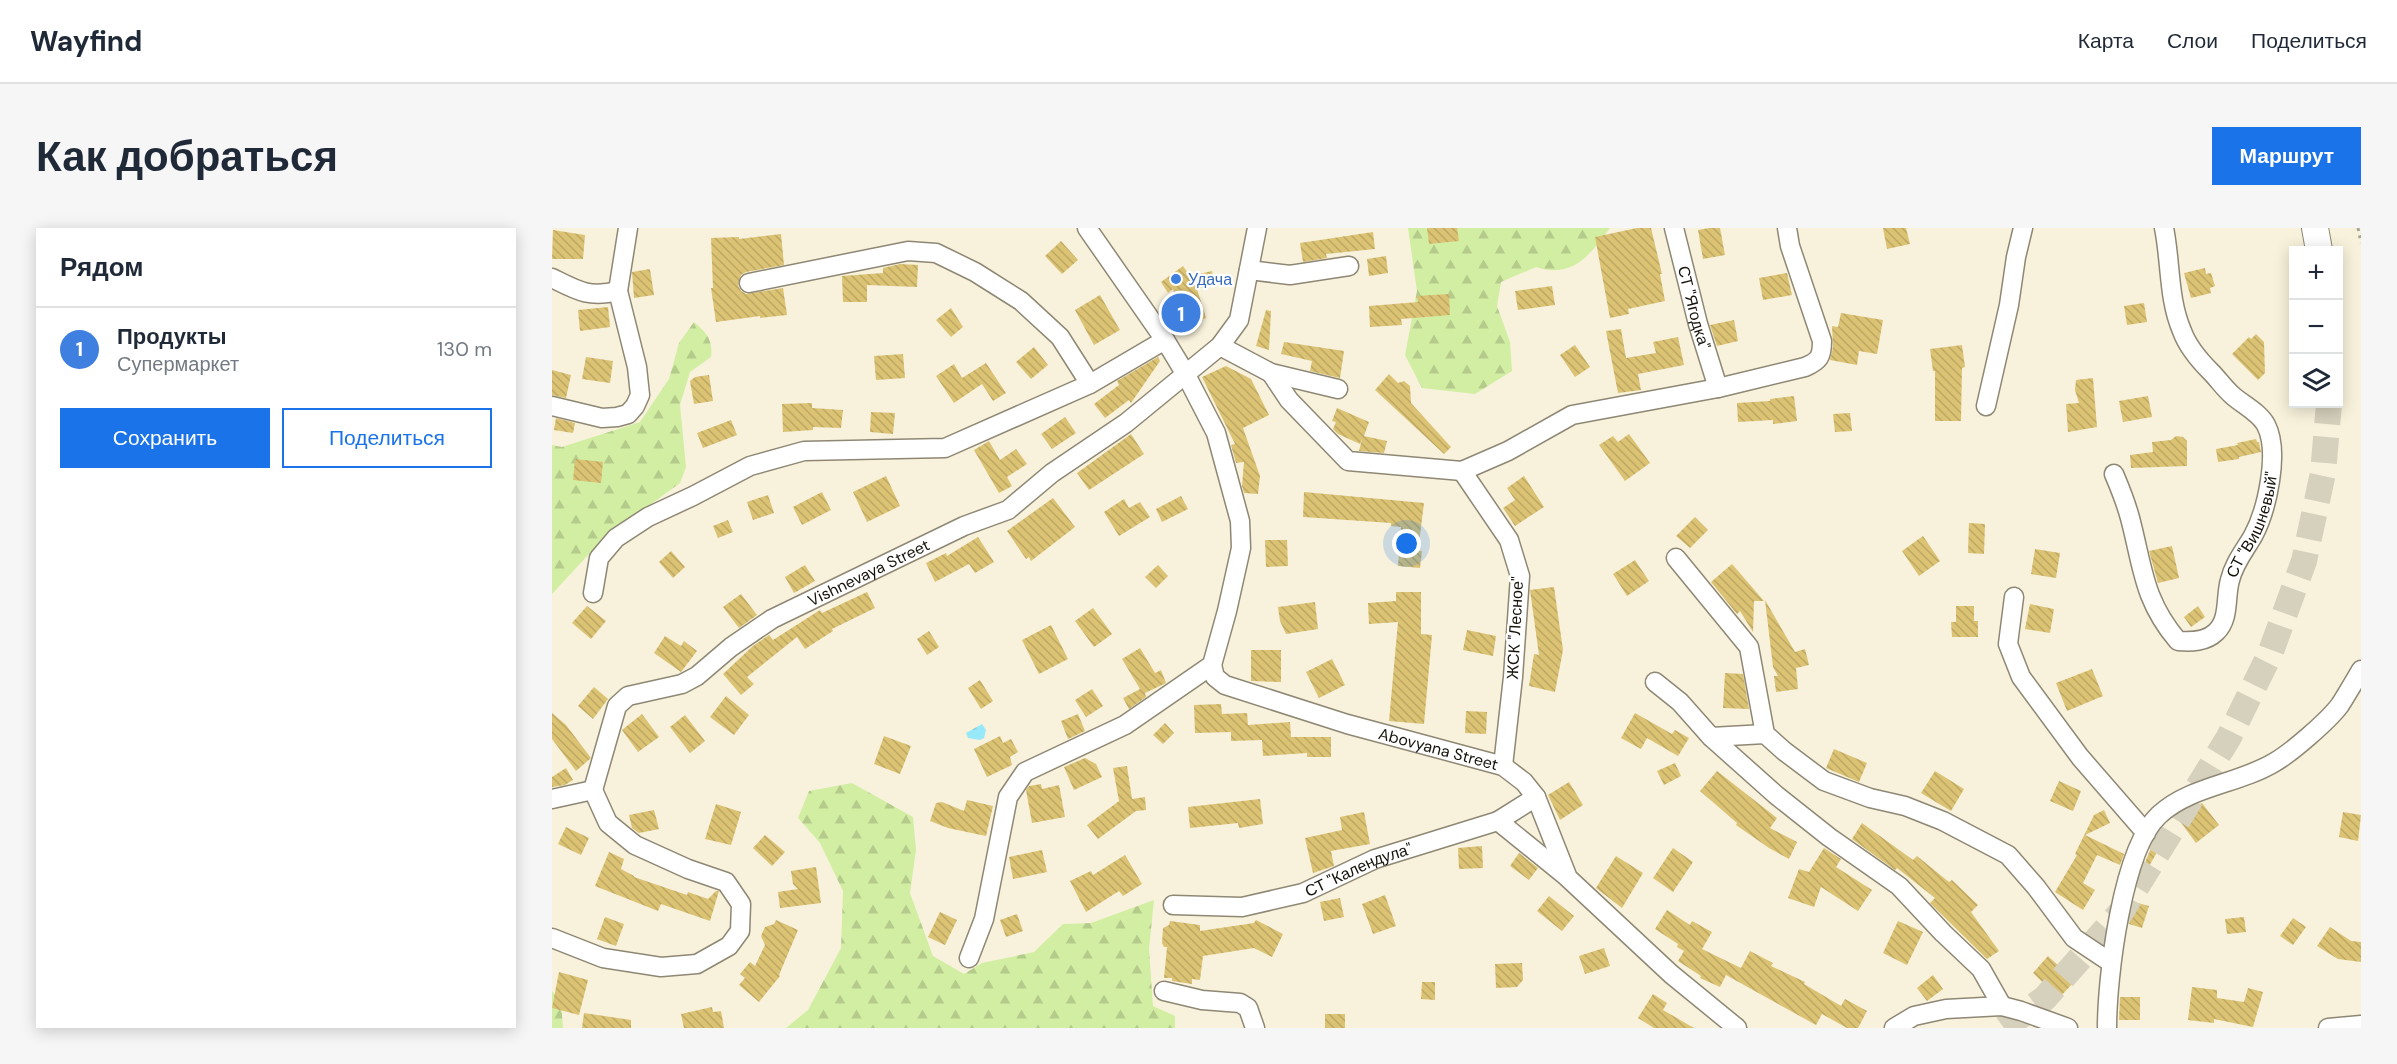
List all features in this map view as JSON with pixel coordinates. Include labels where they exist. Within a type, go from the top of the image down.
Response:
[{"type":"highway","points":[[2315,228],[2318,246]]},
{"type":"street","points":[[552,406],[602,418],[628,414],[640,395],[637,367],[618,291],[628,228]]},
{"type":"street","points":[[969,958],[984,919],[1008,797],[1025,772],[1125,725],[1212,665],[1227,611],[1240,548],[1240,521],[1216,433],[1165,340],[1087,228]]},
{"type":"street","name":"Vishnevaya Street","points":[[593,790],[617,706],[628,696],[682,684],[697,676],[731,647],[772,619],[964,526],[1008,510],[1052,472],[1125,423],[1220,346],[1239,320],[1257,228]]},
{"type":"street","name":"СТ \"Ягодка\"","points":[[1674,228],[1695,314],[1718,388]]},
{"type":"street","points":[[1271,373],[1289,400],[1348,461],[1462,471],[1508,451],[1572,415],[1718,388],[1818,362],[1822,355],[1822,341],[1786,228]]},
{"type":"street","points":[[1986,406],[2009,305],[2023,228]]},
{"type":"street","name":"СТ \"Вишневый\"","points":[[2114,474],[2130,516],[2140,566],[2150,600],[2165,626],[2178,641],[2195,642],[2216,632],[2226,614],[2229,580],[2238,558],[2254,534],[2267,498],[2271,463],[2270,441],[2266,425],[2256,413],[2232,395],[2213,375],[2182,334],[2172,290],[2164,228]]},
{"type":"street","points":[[749,283],[908,251],[936,253],[975,272],[1021,302],[1060,337],[1090,384]]},
{"type":"street","points":[[1249,270],[1290,275],[1349,266]]},
{"type":"street","points":[[552,278],[584,294],[603,295],[618,291]]},
{"type":"street","points":[[593,593],[599,558],[616,538],[648,517],[750,465],[804,451],[945,448],[1090,384],[1165,340]]},
{"type":"street","points":[[1220,346],[1271,373],[1338,389]]},
{"type":"street","name":"ЖСК \"Лесное\"","points":[[1462,471],[1509,540],[1520,576],[1513,677],[1503,766]]},
{"type":"street","points":[[1676,558],[1749,647],[1765,734],[1824,781],[1870,798],[1905,806],[1943,821],[2008,855],[2036,887],[2074,938],[2110,962]]},
{"type":"street","points":[[2014,597],[2008,644],[2020,677],[2080,757],[2146,833]]},
{"type":"street","name":"Abovyana Street","points":[[1212,665],[1215,677],[1225,685],[1347,724],[1503,766],[1524,782],[1536,797],[1568,878],[1671,974],[1737,1028]]},
{"type":"street","points":[[2107,1028],[2110,962],[2128,875],[2146,833],[2158,815],[2179,801],[2274,762],[2338,707],[2361,670]]},
{"type":"street","points":[[1654,682],[1680,702],[1711,737],[1776,795],[1829,837],[1899,886],[1981,969],[2002,1006]]},
{"type":"street","points":[[1711,737],[1765,734]]},
{"type":"street","points":[[552,798],[593,790],[608,823],[635,845],[688,869],[726,882],[741,904],[740,931],[729,946],[697,964],[661,967],[603,958],[552,938]]},
{"type":"street","name":"СТ \"Календула\"","points":[[1173,905],[1242,907],[1303,893],[1375,860],[1498,821],[1536,797]]},
{"type":"street","points":[[1498,821],[1568,878]]},
{"type":"street","points":[[1164,991],[1202,1000],[1240,1003],[1248,1008],[1255,1028]]},
{"type":"street","points":[[1894,1028],[1914,1017],[1946,1009],[2002,1006],[2068,1028]]},
{"type":"street","points":[[2328,1028],[2361,1025]]},
{"type":"path","points":[[2358,228],[2361,243]]},
{"type":"green space","points":[[1408,228],[1610,228],[1588,255],[1570,267],[1549,270],[1536,267],[1501,282],[1497,306],[1510,342],[1512,371],[1475,394],[1422,388],[1405,355],[1417,291]]},
{"type":"green space","points":[[694,322],[708,337],[711,357],[690,372],[680,405],[686,467],[680,483],[602,540],[552,594],[552,445],[562,447],[640,422],[669,379],[679,343]]},
{"type":"green space","points":[[852,783],[913,817],[916,850],[910,893],[933,956],[964,974],[982,963],[1034,952],[1063,924],[1091,923],[1154,900],[1149,949],[1153,1006],[1175,1016],[1175,1028],[786,1028],[808,1010],[841,948],[843,891],[820,843],[798,818],[809,791]]},
{"type":"green space","points":[[552,991],[561,1002],[563,1028],[552,1028]]},
{"type":"water","points":[[982,724],[986,730],[984,738],[980,740],[968,738],[966,733]]},
{"type":"building","points":[[1427,228],[1457,228],[1459,241],[1429,244]]},
{"type":"building","points":[[1637,228],[1651,228],[1662,274],[1660,274],[1665,301],[1628,309],[1629,314],[1610,318],[1595,237]]},
{"type":"building","points":[[1720,228],[1725,255],[1703,259],[1698,230]]},
{"type":"building","points":[[1883,228],[1906,228],[1910,244],[1887,249]]},
{"type":"building","points":[[553,230],[585,235],[583,259],[552,259]]},
{"type":"building","points":[[1373,232],[1375,249],[1326,254],[1327,258],[1303,262],[1300,243]]},
{"type":"building","points":[[781,234],[784,265],[746,272],[741,275],[738,285],[746,294],[783,288],[787,315],[716,322],[711,288],[713,288],[711,238],[739,237],[739,239]]},
{"type":"building","points":[[1061,241],[1078,260],[1062,274],[1045,256]]},
{"type":"building","points":[[1386,256],[1388,273],[1369,276],[1367,259]]},
{"type":"building","points":[[900,264],[918,265],[917,287],[867,285],[867,302],[843,302],[842,276],[883,273],[883,268]]},
{"type":"building","points":[[1183,266],[1190,276],[1212,271],[1215,285],[1197,289],[1206,318],[1185,325],[1173,289],[1168,293],[1161,282]]},
{"type":"building","points":[[2205,268],[2206,274],[2211,273],[2215,286],[2210,288],[2211,293],[2191,298],[2184,273]]},
{"type":"building","points":[[650,269],[654,295],[634,298],[632,272]]},
{"type":"building","points":[[1787,273],[1792,295],[1763,300],[1759,278]]},
{"type":"building","points":[[1552,286],[1555,305],[1518,310],[1515,291]]},
{"type":"building","points":[[1449,294],[1450,315],[1401,319],[1402,325],[1370,327],[1369,306],[1418,302],[1417,296]]},
{"type":"building","points":[[1100,295],[1120,330],[1094,345],[1075,310]]},
{"type":"building","points":[[2144,303],[2147,322],[2127,325],[2124,306]]},
{"type":"building","points":[[608,307],[610,327],[580,331],[578,310]]},
{"type":"building","points":[[951,308],[963,327],[951,337],[936,320]]},
{"type":"building","points":[[1266,310],[1271,311],[1269,350],[1256,346]]},
{"type":"building","points":[[1841,313],[1883,320],[1877,354],[1859,351],[1857,365],[1830,360],[1833,347],[1832,326],[1838,327]]},
{"type":"building","points":[[1734,320],[1738,341],[1717,346],[1710,325]]},
{"type":"building","points":[[1621,329],[1626,358],[1656,353],[1653,342],[1678,337],[1684,365],[1638,374],[1641,390],[1618,393],[1606,331]]},
{"type":"building","points":[[2256,334],[2264,342],[2265,373],[2258,380],[2232,354],[2249,337],[2251,339]]},
{"type":"building","points":[[1284,342],[1344,351],[1340,378],[1310,371],[1312,361],[1281,354]]},
{"type":"building","points":[[1575,345],[1590,367],[1575,377],[1560,355]]},
{"type":"building","points":[[1962,345],[1965,367],[1962,368],[1961,421],[1935,421],[1935,371],[1933,371],[1930,349]]},
{"type":"building","points":[[1034,347],[1048,365],[1031,379],[1016,362]]},
{"type":"building","points":[[903,354],[905,378],[876,380],[874,356]]},
{"type":"building","points":[[586,357],[613,361],[610,383],[582,379]]},
{"type":"building","points":[[1158,357],[1160,361],[1131,403],[1129,400],[1105,418],[1094,404],[1119,385],[1117,381]]},
{"type":"building","points":[[986,363],[1006,393],[993,401],[982,384],[954,403],[936,376],[954,364],[962,378]]},
{"type":"building","points":[[1226,366],[1251,379],[1269,415],[1243,428],[1260,476],[1258,494],[1244,493],[1242,486],[1244,462],[1236,463],[1231,445],[1235,444],[1202,377]]},
{"type":"building","points":[[552,370],[571,375],[566,398],[552,395]]},
{"type":"building","points":[[1389,374],[1398,383],[1404,381],[1410,386],[1411,403],[1451,447],[1444,454],[1375,390]]},
{"type":"building","points":[[709,375],[713,401],[694,404],[690,381],[695,377]]},
{"type":"building","points":[[2093,378],[2097,427],[2068,432],[2066,404],[2079,403],[2075,390],[2076,380]]},
{"type":"building","points":[[1794,396],[1797,421],[1773,424],[1773,420],[1738,422],[1737,403],[1770,401],[1770,399]]},
{"type":"building","points":[[2148,396],[2152,417],[2123,422],[2119,401]]},
{"type":"building","points":[[812,403],[812,408],[843,410],[841,428],[813,427],[813,430],[783,432],[782,404]]},
{"type":"building","points":[[1337,408],[1369,422],[1364,436],[1387,441],[1384,453],[1359,451],[1362,439],[1360,444],[1338,434],[1333,429],[1336,422],[1332,421]]},
{"type":"building","points":[[871,412],[895,413],[893,434],[870,432]]},
{"type":"building","points":[[1850,413],[1852,431],[1835,432],[1833,414]]},
{"type":"building","points":[[1065,417],[1076,433],[1052,449],[1041,434]]},
{"type":"building","points":[[556,418],[575,423],[573,433],[554,430]]},
{"type":"building","points":[[731,420],[737,435],[703,448],[697,433]]},
{"type":"building","points":[[1131,434],[1144,454],[1089,490],[1077,473]]},
{"type":"building","points":[[1629,434],[1650,463],[1625,481],[1599,445],[1613,436],[1618,442]]},
{"type":"building","points":[[2176,436],[2183,437],[2187,441],[2187,466],[2131,468],[2130,455],[2153,452],[2152,442],[2171,440]]},
{"type":"building","points":[[2256,439],[2261,452],[2239,457],[2239,459],[2218,462],[2216,449]]},
{"type":"building","points":[[989,441],[1000,460],[1016,449],[1027,464],[1007,477],[1012,486],[999,493],[974,450]]},
{"type":"building","points":[[575,459],[603,462],[601,483],[573,480]]},
{"type":"building","points":[[886,476],[900,506],[867,522],[853,492]]},
{"type":"building","points":[[1524,476],[1544,507],[1515,526],[1503,508],[1515,500],[1507,488]]},
{"type":"building","points":[[822,492],[831,510],[802,525],[793,507]]},
{"type":"building","points":[[1304,492],[1424,503],[1418,551],[1422,551],[1420,568],[1398,566],[1401,527],[1391,526],[1391,523],[1303,517]]},
{"type":"building","points":[[768,495],[774,513],[753,520],[747,502]]},
{"type":"building","points":[[1181,496],[1188,509],[1162,522],[1156,509]]},
{"type":"building","points":[[1053,498],[1075,527],[1031,561],[1029,557],[1026,559],[1007,531]]},
{"type":"building","points":[[1124,499],[1129,508],[1140,502],[1150,517],[1119,536],[1104,512]]},
{"type":"building","points":[[1695,517],[1708,530],[1690,548],[1676,536]]},
{"type":"building","points":[[728,520],[733,532],[718,538],[713,526]]},
{"type":"building","points":[[1969,523],[1985,524],[1984,554],[1968,553]]},
{"type":"building","points":[[1923,536],[1940,561],[1919,576],[1902,551]]},
{"type":"building","points":[[978,537],[994,562],[975,573],[969,564],[935,582],[926,563],[946,553],[947,556]]},
{"type":"building","points":[[1265,540],[1287,540],[1288,566],[1266,567]]},
{"type":"building","points":[[2172,546],[2179,578],[2158,583],[2149,551]]},
{"type":"building","points":[[2035,549],[2060,553],[2056,578],[2031,574]]},
{"type":"building","points":[[671,551],[685,567],[673,578],[659,562]]},
{"type":"building","points":[[1635,560],[1649,581],[1627,596],[1613,574]]},
{"type":"building","points":[[1732,564],[1764,601],[1754,601],[1753,632],[1740,611],[1737,614],[1711,582]]},
{"type":"building","points":[[805,565],[815,581],[794,593],[785,577]]},
{"type":"building","points":[[1158,565],[1168,576],[1156,588],[1145,577]]},
{"type":"building","points":[[1554,587],[1563,650],[1555,692],[1529,686],[1534,654],[1539,655],[1530,590]]},
{"type":"building","points":[[867,592],[875,608],[832,629],[833,631],[805,649],[797,637],[747,677],[754,684],[741,695],[723,674],[753,646],[769,635],[773,640],[820,610],[822,613]]},
{"type":"building","points":[[1396,592],[1421,592],[1421,634],[1432,635],[1424,724],[1389,721],[1398,622],[1369,624],[1368,603],[1396,601]]},
{"type":"building","points":[[741,594],[757,615],[739,628],[723,607]]},
{"type":"building","points":[[1765,600],[1795,652],[1805,649],[1809,665],[1796,668],[1798,689],[1776,692],[1774,676],[1778,676],[1773,667]]},
{"type":"building","points":[[1315,602],[1318,629],[1286,634],[1280,621],[1278,607]]},
{"type":"building","points":[[2030,604],[2054,609],[2050,633],[2025,629]]},
{"type":"building","points":[[587,606],[606,621],[591,639],[572,623]]},
{"type":"building","points":[[1956,606],[1974,606],[1974,621],[1978,621],[1978,637],[1952,637],[1951,622],[1956,622]]},
{"type":"building","points":[[2198,606],[2205,617],[2191,627],[2184,617]]},
{"type":"building","points":[[1093,608],[1112,634],[1094,647],[1075,621]]},
{"type":"building","points":[[1051,625],[1068,659],[1039,674],[1022,640]]},
{"type":"building","points":[[1467,630],[1496,636],[1493,656],[1463,650]]},
{"type":"building","points":[[929,631],[939,647],[927,655],[917,639]]},
{"type":"building","points":[[665,636],[681,646],[684,641],[697,651],[681,672],[654,653]]},
{"type":"building","points":[[1140,648],[1155,673],[1161,670],[1166,683],[1145,693],[1146,697],[1129,709],[1123,698],[1140,689],[1122,659]]},
{"type":"building","points":[[1251,650],[1281,650],[1281,682],[1251,681]]},
{"type":"building","points":[[1332,659],[1345,685],[1319,698],[1306,672]]},
{"type":"building","points":[[2092,669],[2103,696],[2067,711],[2056,683]]},
{"type":"building","points":[[1725,673],[1743,674],[1749,709],[1723,708]]},
{"type":"building","points":[[980,680],[993,701],[981,709],[968,688]]},
{"type":"building","points":[[594,687],[608,699],[593,719],[578,706]]},
{"type":"building","points":[[1092,689],[1103,706],[1086,717],[1075,700]]},
{"type":"building","points":[[726,696],[749,715],[734,735],[710,717]]},
{"type":"building","points":[[1221,704],[1222,714],[1247,713],[1248,725],[1290,722],[1291,737],[1331,737],[1331,757],[1307,757],[1307,753],[1263,756],[1262,740],[1231,741],[1231,732],[1195,733],[1194,705]]},
{"type":"building","points":[[1466,711],[1487,712],[1486,734],[1465,733]]},
{"type":"building","points":[[552,713],[566,725],[591,758],[576,771],[552,739]]},
{"type":"building","points":[[1635,713],[1672,734],[1675,730],[1689,738],[1678,756],[1647,738],[1641,749],[1621,738]]},
{"type":"building","points":[[642,714],[659,737],[638,752],[622,730]]},
{"type":"building","points":[[1078,714],[1085,731],[1068,739],[1061,721]]},
{"type":"building","points":[[685,715],[705,741],[690,753],[670,727]]},
{"type":"building","points":[[1165,723],[1174,733],[1163,744],[1153,735]]},
{"type":"building","points":[[884,736],[911,746],[900,774],[874,764]]},
{"type":"building","points":[[1000,736],[1003,743],[1011,739],[1018,752],[1010,757],[1012,765],[987,777],[974,749]]},
{"type":"building","points":[[1834,749],[1867,763],[1859,782],[1826,768]]},
{"type":"building","points":[[1085,758],[1096,764],[1102,777],[1074,790],[1064,767]]},
{"type":"building","points":[[1675,763],[1681,776],[1664,785],[1657,771]]},
{"type":"building","points":[[1127,766],[1132,799],[1145,797],[1146,810],[1136,811],[1098,839],[1087,825],[1119,801],[1113,768]]},
{"type":"building","points":[[566,768],[573,780],[565,785],[552,787],[552,777]]},
{"type":"building","points":[[1717,771],[1777,818],[1770,828],[1797,842],[1789,859],[1736,825],[1737,823],[1700,791]]},
{"type":"building","points":[[1935,771],[1964,789],[1951,811],[1921,793]]},
{"type":"building","points":[[2059,781],[2081,791],[2073,811],[2050,801]]},
{"type":"building","points":[[1569,782],[1583,805],[1560,820],[1548,795]]},
{"type":"building","points":[[1041,784],[1042,789],[1059,785],[1065,817],[1032,823],[1026,790],[1029,786]]},
{"type":"building","points":[[1260,799],[1263,824],[1239,828],[1238,823],[1190,828],[1188,807]]},
{"type":"building","points":[[967,800],[993,806],[986,836],[948,828],[930,821],[936,803],[942,802],[964,811]]},
{"type":"building","points":[[2202,803],[2219,825],[2196,843],[2176,816]]},
{"type":"building","points":[[716,804],[741,812],[731,845],[705,839]]},
{"type":"building","points":[[654,810],[659,829],[639,833],[632,828],[629,815]]},
{"type":"building","points":[[2104,810],[2110,823],[2085,835],[2124,854],[2120,865],[2097,855],[2083,883],[2095,890],[2083,910],[2055,892],[2077,855],[2075,854],[2094,815]]},
{"type":"building","points":[[1364,812],[1370,844],[1331,851],[1334,866],[1313,873],[1305,838],[1342,830],[1340,817]]},
{"type":"building","points":[[2343,812],[2361,815],[2358,841],[2339,837]]},
{"type":"building","points":[[1862,823],[1913,860],[1917,856],[1949,882],[1952,880],[1978,905],[1971,912],[1999,951],[1987,959],[1930,903],[1935,898],[1897,868],[1895,870],[1852,839]]},
{"type":"building","points":[[566,827],[589,838],[581,855],[558,844]]},
{"type":"building","points":[[765,835],[785,852],[772,866],[753,848]]},
{"type":"building","points":[[2155,839],[2163,842],[2141,880],[2146,860]]},
{"type":"building","points":[[1482,846],[1483,868],[1459,869],[1458,848]]},
{"type":"building","points":[[1673,848],[1693,862],[1673,892],[1653,878]]},
{"type":"building","points":[[1824,848],[1841,859],[1836,867],[1872,890],[1858,911],[1821,887],[1814,907],[1788,898],[1799,869],[1809,872]]},
{"type":"building","points":[[1042,850],[1047,872],[1013,879],[1009,857]]},
{"type":"building","points":[[609,852],[624,859],[621,869],[634,877],[687,895],[688,892],[708,899],[719,891],[710,921],[661,904],[658,911],[595,886]]},
{"type":"building","points":[[1519,853],[1538,868],[1529,880],[1510,866]]},
{"type":"building","points":[[1125,855],[1142,884],[1123,896],[1119,891],[1086,912],[1070,881],[1091,871],[1093,875]]},
{"type":"building","points":[[1616,856],[1643,873],[1622,908],[1596,888]]},
{"type":"building","points":[[816,867],[821,903],[780,908],[778,892],[798,889],[793,884],[791,871]]},
{"type":"building","points":[[1385,895],[1396,926],[1373,934],[1362,904]]},
{"type":"building","points":[[1549,896],[1574,916],[1562,931],[1537,911]]},
{"type":"building","points":[[1340,898],[1344,917],[1324,921],[1320,902]]},
{"type":"building","points":[[2134,902],[2149,906],[2142,928],[2129,924]]},
{"type":"building","points":[[1667,910],[1690,925],[1692,921],[1712,932],[1702,949],[1741,968],[1750,951],[1773,963],[1771,966],[1805,982],[1804,984],[1841,1006],[1845,999],[1867,1011],[1858,1028],[1847,1028],[1822,1014],[1816,1025],[1726,975],[1720,987],[1700,978],[1701,976],[1678,961],[1684,951],[1677,947],[1678,944],[1655,929]]},
{"type":"building","points":[[940,912],[957,920],[945,945],[928,937]]},
{"type":"building","points":[[1017,914],[1023,931],[1006,937],[1000,920]]},
{"type":"building","points":[[605,917],[624,924],[616,946],[597,939]]},
{"type":"building","points":[[2244,917],[2246,932],[2227,934],[2225,919]]},
{"type":"building","points":[[2293,918],[2306,927],[2293,945],[2280,936]]},
{"type":"building","points":[[776,920],[798,930],[780,976],[759,1002],[739,985],[745,978],[740,974],[750,962],[755,966],[765,945],[761,936],[765,927],[774,924]]},
{"type":"building","points":[[1256,920],[1283,934],[1272,957],[1254,948],[1203,956],[1200,980],[1192,979],[1192,984],[1164,978],[1167,947],[1164,947],[1162,943],[1163,928],[1169,925],[1170,921],[1200,925],[1200,931],[1254,923]]},
{"type":"building","points":[[1898,921],[1923,932],[1907,965],[1883,953]]},
{"type":"building","points":[[2330,927],[2351,941],[2361,942],[2361,962],[2338,959],[2317,946]]},
{"type":"building","points":[[1604,948],[1610,966],[1585,974],[1579,956]]},
{"type":"building","points":[[2048,956],[2075,981],[2059,998],[2033,973]]},
{"type":"building","points":[[1522,963],[1523,980],[1517,987],[1496,988],[1495,964]]},
{"type":"building","points":[[559,972],[588,980],[579,1015],[552,1008]]},
{"type":"building","points":[[1933,975],[1943,989],[1927,1001],[1917,988]]},
{"type":"building","points":[[1422,982],[1435,982],[1435,1000],[1421,999]]},
{"type":"building","points":[[2192,987],[2217,990],[2217,998],[2244,1002],[2248,988],[2263,992],[2253,1027],[2214,1019],[2214,1023],[2188,1020]]},
{"type":"building","points":[[1653,994],[1667,1003],[1663,1010],[1694,1028],[1654,1028],[1638,1018]]},
{"type":"building","points":[[2120,997],[2140,997],[2140,1020],[2119,1020]]},
{"type":"building","points":[[712,1007],[713,1012],[721,1011],[724,1028],[684,1028],[681,1014]]},
{"type":"building","points":[[584,1013],[631,1020],[631,1028],[582,1028]]},
{"type":"building","points":[[1325,1014],[1345,1014],[1345,1028],[1325,1028]]},
{"type":"tunnel","points":[[2004,1028],[2045,998],[2121,912],[2229,737],[2270,654],[2304,561],[2323,473],[2329,408]]},
{"type":"place","name":"Удача","points":[[1176,279]]},
{"type":"place","name":"Продукты","points":[[1181,313]]}]
